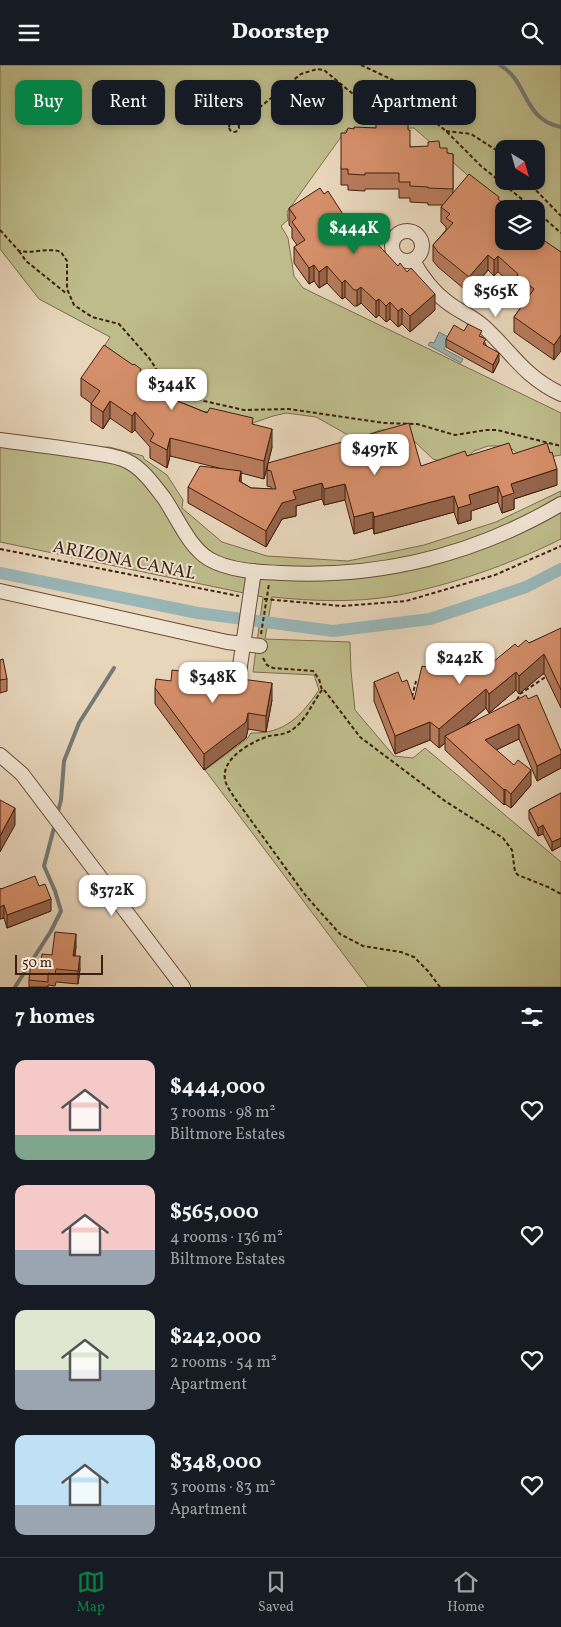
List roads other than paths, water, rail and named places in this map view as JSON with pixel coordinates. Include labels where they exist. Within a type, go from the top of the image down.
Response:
[{"type":"street","points":[[413,261],[422,278],[432,289],[447,302],[480,323],[531,377],[547,388],[561,394]]},
{"type":"street","points":[[0,440],[87,452],[125,460],[148,478],[200,552],[225,566],[254,571],[330,574],[398,567],[475,546],[528,523],[561,504]]},
{"type":"street","points":[[237,686],[254,571]]},
{"type":"street","points":[[0,591],[227,642],[244,641],[260,643]]},
{"type":"street","points":[[2,756],[22,774],[183,987]]},
{"type":"water","points":[[439,332],[450,338],[444,349],[463,359],[461,363],[428,345],[430,342],[434,343]]},
{"type":"waterway","points":[[500,65],[516,81],[539,116],[548,123],[561,127]]},
{"type":"waterway","points":[[0,573],[198,613],[333,631],[430,619],[526,587],[561,569]]},
{"type":"waterway","points":[[57,815],[61,800],[64,761],[79,723],[114,668]]},
{"type":"waterway","points":[[15,987],[51,931],[61,911],[44,866],[55,824]]}]
